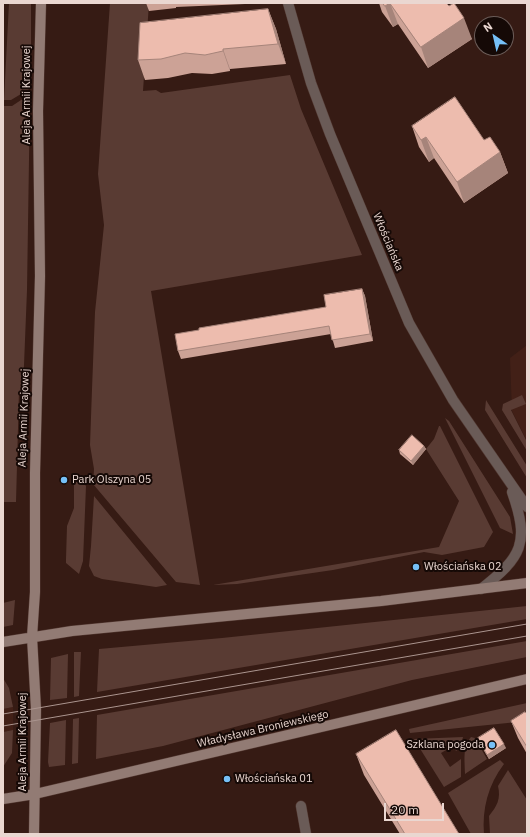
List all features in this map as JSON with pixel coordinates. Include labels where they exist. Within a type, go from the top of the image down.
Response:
[{"type":"main road","name":"Aleja Armii Krajowej","points":[[34,834],[36,708],[32,637],[35,592],[35,473],[40,276],[38,112],[41,3]]},
{"type":"main road","points":[[3,642],[72,631],[381,601],[527,583]]},
{"type":"main road","name":"Władysława Broniewskiego","points":[[3,799],[35,794],[527,679]]},
{"type":"street","name":"Włościańska","points":[[288,3],[302,54],[319,105],[410,323],[453,400],[527,507]]},
{"type":"street","name":"Włościańska","points":[[481,589],[504,570],[517,554],[522,544],[524,532],[520,510],[503,472]]},
{"type":"street","points":[[302,806],[306,834]]},
{"type":"shaded area","points":[[9,3],[31,3],[31,88],[11,100],[4,100]]},
{"type":"shaded area","points":[[110,3],[149,3],[143,91],[156,90],[161,93],[290,75],[301,109],[362,255],[151,291],[200,585],[176,582],[93,484],[94,469],[90,445],[95,312],[104,225],[98,174]]},
{"type":"shaded area","points":[[30,94],[27,290],[23,390],[19,391],[16,502],[3,502],[3,106],[12,106]]},
{"type":"shaded area","points":[[527,345],[527,441],[512,411],[510,358]]},
{"type":"shaded area","points":[[522,395],[526,404],[511,410],[527,442],[527,451],[502,410],[503,404]]},
{"type":"shaded area","points":[[486,400],[527,466],[527,478],[485,410]]},
{"type":"shaded area","points":[[445,418],[449,421],[510,517],[513,534],[500,528]]},
{"type":"shaded area","points":[[439,426],[493,532],[484,547],[442,555],[424,552],[333,570],[237,584],[213,585],[439,547],[459,501],[426,449],[434,439]]},
{"type":"shaded area","points":[[76,473],[86,486],[83,561],[79,574],[66,563],[67,526],[74,508],[74,475]]},
{"type":"shaded area","points":[[94,496],[167,585],[156,587],[102,579],[94,576],[89,566]]},
{"type":"shaded area","points":[[15,600],[13,625],[3,627],[3,603]]},
{"type":"shaded area","points":[[527,606],[527,619],[97,692],[99,649],[222,638]]},
{"type":"shaded area","points":[[527,641],[527,657],[412,680],[163,746],[96,759],[97,715]]},
{"type":"shaded area","points":[[74,652],[81,652],[79,696],[74,697]]},
{"type":"shaded area","points":[[68,654],[67,698],[50,700],[51,658]]},
{"type":"shaded area","points":[[3,678],[9,688],[13,707],[3,709]]},
{"type":"shaded area","points":[[527,703],[527,721],[410,733],[409,729]]},
{"type":"shaded area","points":[[13,707],[13,730],[3,732],[3,709]]},
{"type":"shaded area","points":[[79,718],[78,763],[72,764],[73,719]]},
{"type":"shaded area","points":[[66,720],[65,765],[49,767],[50,723]]},
{"type":"shaded area","points":[[13,730],[12,753],[3,767],[3,732]]},
{"type":"shaded area","points":[[463,737],[460,748],[456,751],[453,746],[441,753],[450,767],[461,759],[461,777],[444,787],[414,739]]},
{"type":"shaded area","points":[[471,737],[475,738],[487,759],[465,774],[465,750]]},
{"type":"shaded area","points":[[500,760],[504,764],[494,780],[485,806],[484,834],[471,834],[448,793]]},
{"type":"shaded area","points":[[508,770],[527,800],[527,834],[490,834],[489,816],[498,802],[498,786]]},
{"type":"building","points":[[383,3],[390,3],[385,6]]},
{"type":"building","points":[[390,3],[446,3],[449,6],[454,3],[464,18],[421,47]]},
{"type":"building","points":[[268,9],[278,44],[223,49],[223,51],[205,55],[185,53],[161,59],[138,60],[140,23]]},
{"type":"building","points":[[455,97],[484,140],[490,137],[500,152],[457,182],[426,137],[421,140],[412,126]]},
{"type":"building","points":[[362,289],[370,334],[332,340],[329,326],[178,351],[175,334],[199,330],[199,328],[326,307],[324,295]]},
{"type":"building","points":[[412,435],[424,446],[411,461],[399,450]]},
{"type":"building","points":[[525,712],[527,714],[527,747],[511,721]]},
{"type":"building","name":"Szklana pogoda","points":[[494,728],[504,744],[487,755],[478,738]]},
{"type":"building","points":[[396,730],[459,834],[405,834],[356,754]]},
{"type":"tram line","points":[[3,714],[527,624]]},
{"type":"tram line","points":[[3,726],[527,636]]},
{"type":"place","name":"Park Olszyna 05","points":[[64,480]]},
{"type":"place","name":"Włościańska 02","points":[[416,567]]},
{"type":"place","name":"Szklana pogoda","points":[[492,745]]},
{"type":"place","name":"Włościańska 01","points":[[227,779]]}]
